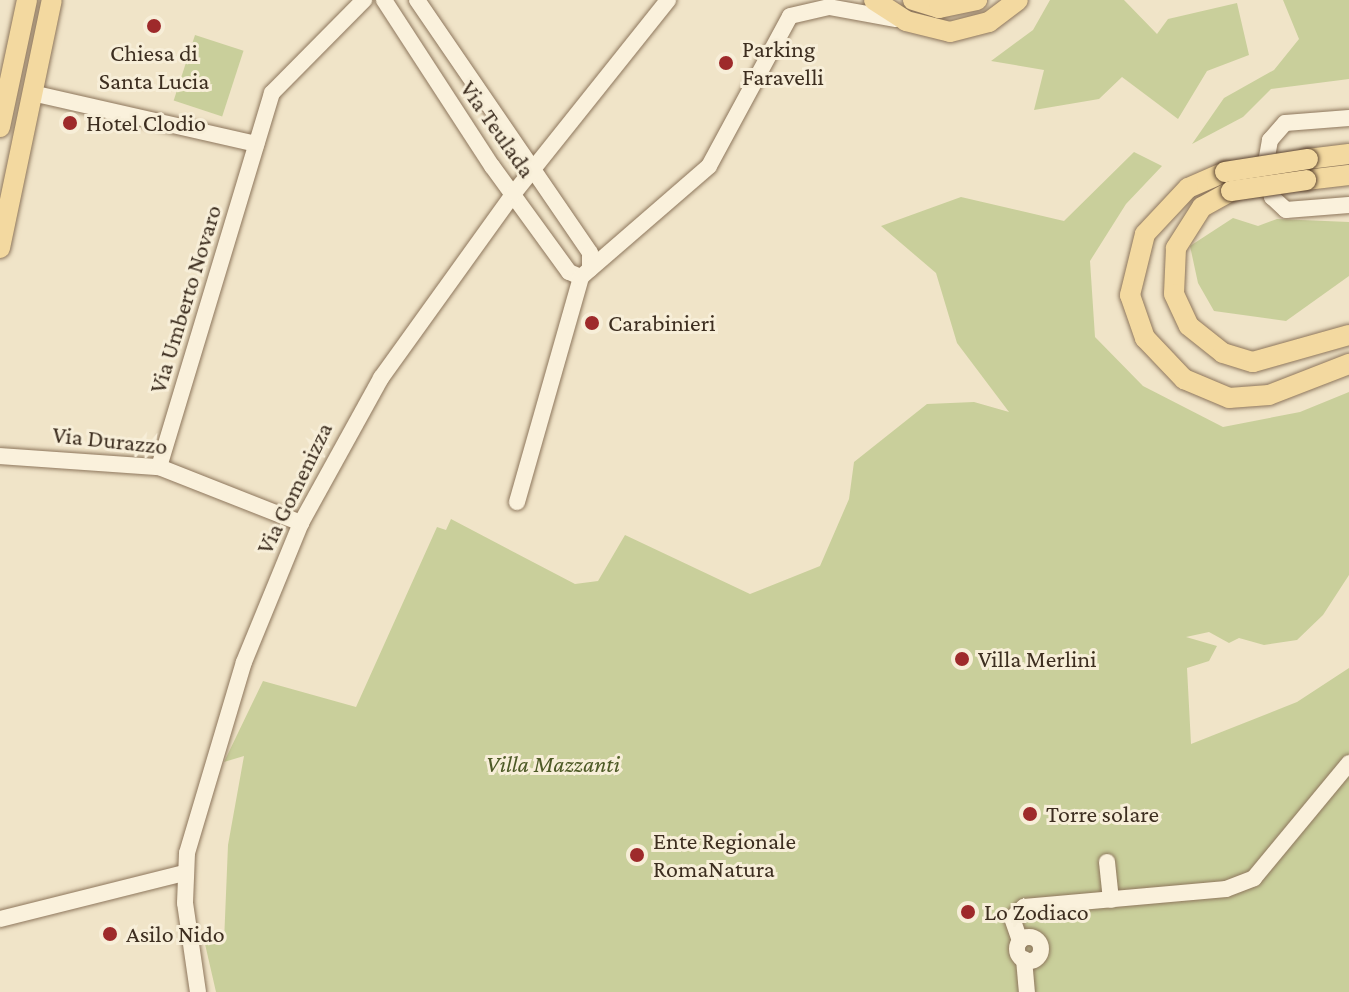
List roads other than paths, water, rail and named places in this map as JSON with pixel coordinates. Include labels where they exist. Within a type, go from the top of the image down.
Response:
[{"type":"main road","points":[[0,127],[4,86],[27,0]]},
{"type":"main road","points":[[0,248],[52,0]]},
{"type":"main road","points":[[874,0],[906,21],[958,32],[989,22],[1018,0]]},
{"type":"main road","points":[[913,0],[939,8],[977,0]]},
{"type":"main road","points":[[1349,154],[1308,159],[1228,182],[1202,207],[1176,248],[1174,294],[1189,326],[1223,353],[1253,362],[1349,335]]},
{"type":"main road","points":[[1349,175],[1306,180],[1228,182],[1188,188],[1145,234],[1130,295],[1145,338],[1184,379],[1229,398],[1269,395],[1349,364]]},
{"type":"street","name":"Via Umberto Novaro","points":[[159,467],[272,93],[364,0]]},
{"type":"street","name":"Via Teulada","points":[[384,0],[569,272],[586,273],[590,253],[417,0]]},
{"type":"street","name":"Via Gomenizza","points":[[184,873],[244,662],[301,523],[363,404],[514,193],[668,0]]},
{"type":"street","points":[[517,502],[586,273],[709,166],[794,13],[829,7],[906,21]]},
{"type":"street","points":[[4,86],[31,100],[256,144]]},
{"type":"street","points":[[1349,118],[1285,123],[1265,160],[1279,207],[1304,212],[1349,205]]},
{"type":"street","name":"Via Durazzo","points":[[0,456],[159,467],[301,523]]},
{"type":"street","points":[[1027,992],[1024,959],[1035,959],[1041,946],[1032,937],[1020,941],[1012,923],[1019,909],[1226,889],[1254,878],[1349,763]]},
{"type":"street","points":[[1107,862],[1111,900]]},
{"type":"street","points":[[0,919],[184,873],[198,992]]},
{"type":"place","name":"Chiesa di Santa Lucia","points":[[154,26]]},
{"type":"place","name":"Parking Faravelli","points":[[726,63]]},
{"type":"place","name":"Hotel Clodio","points":[[70,123]]},
{"type":"place","name":"Carabinieri","points":[[592,323]]},
{"type":"place","name":"Villa Merlini","points":[[962,659]]},
{"type":"place","name":"Torre solare","points":[[1030,814]]},
{"type":"place","name":"Ente Regionale RomaNatura","points":[[637,855]]},
{"type":"place","name":"Lo Zodiaco","points":[[968,912]]},
{"type":"place","name":"Asilo Nido","points":[[110,934]]},
{"type":"park label","name":"Villa Mazzanti","points":[[553,764]]}]
